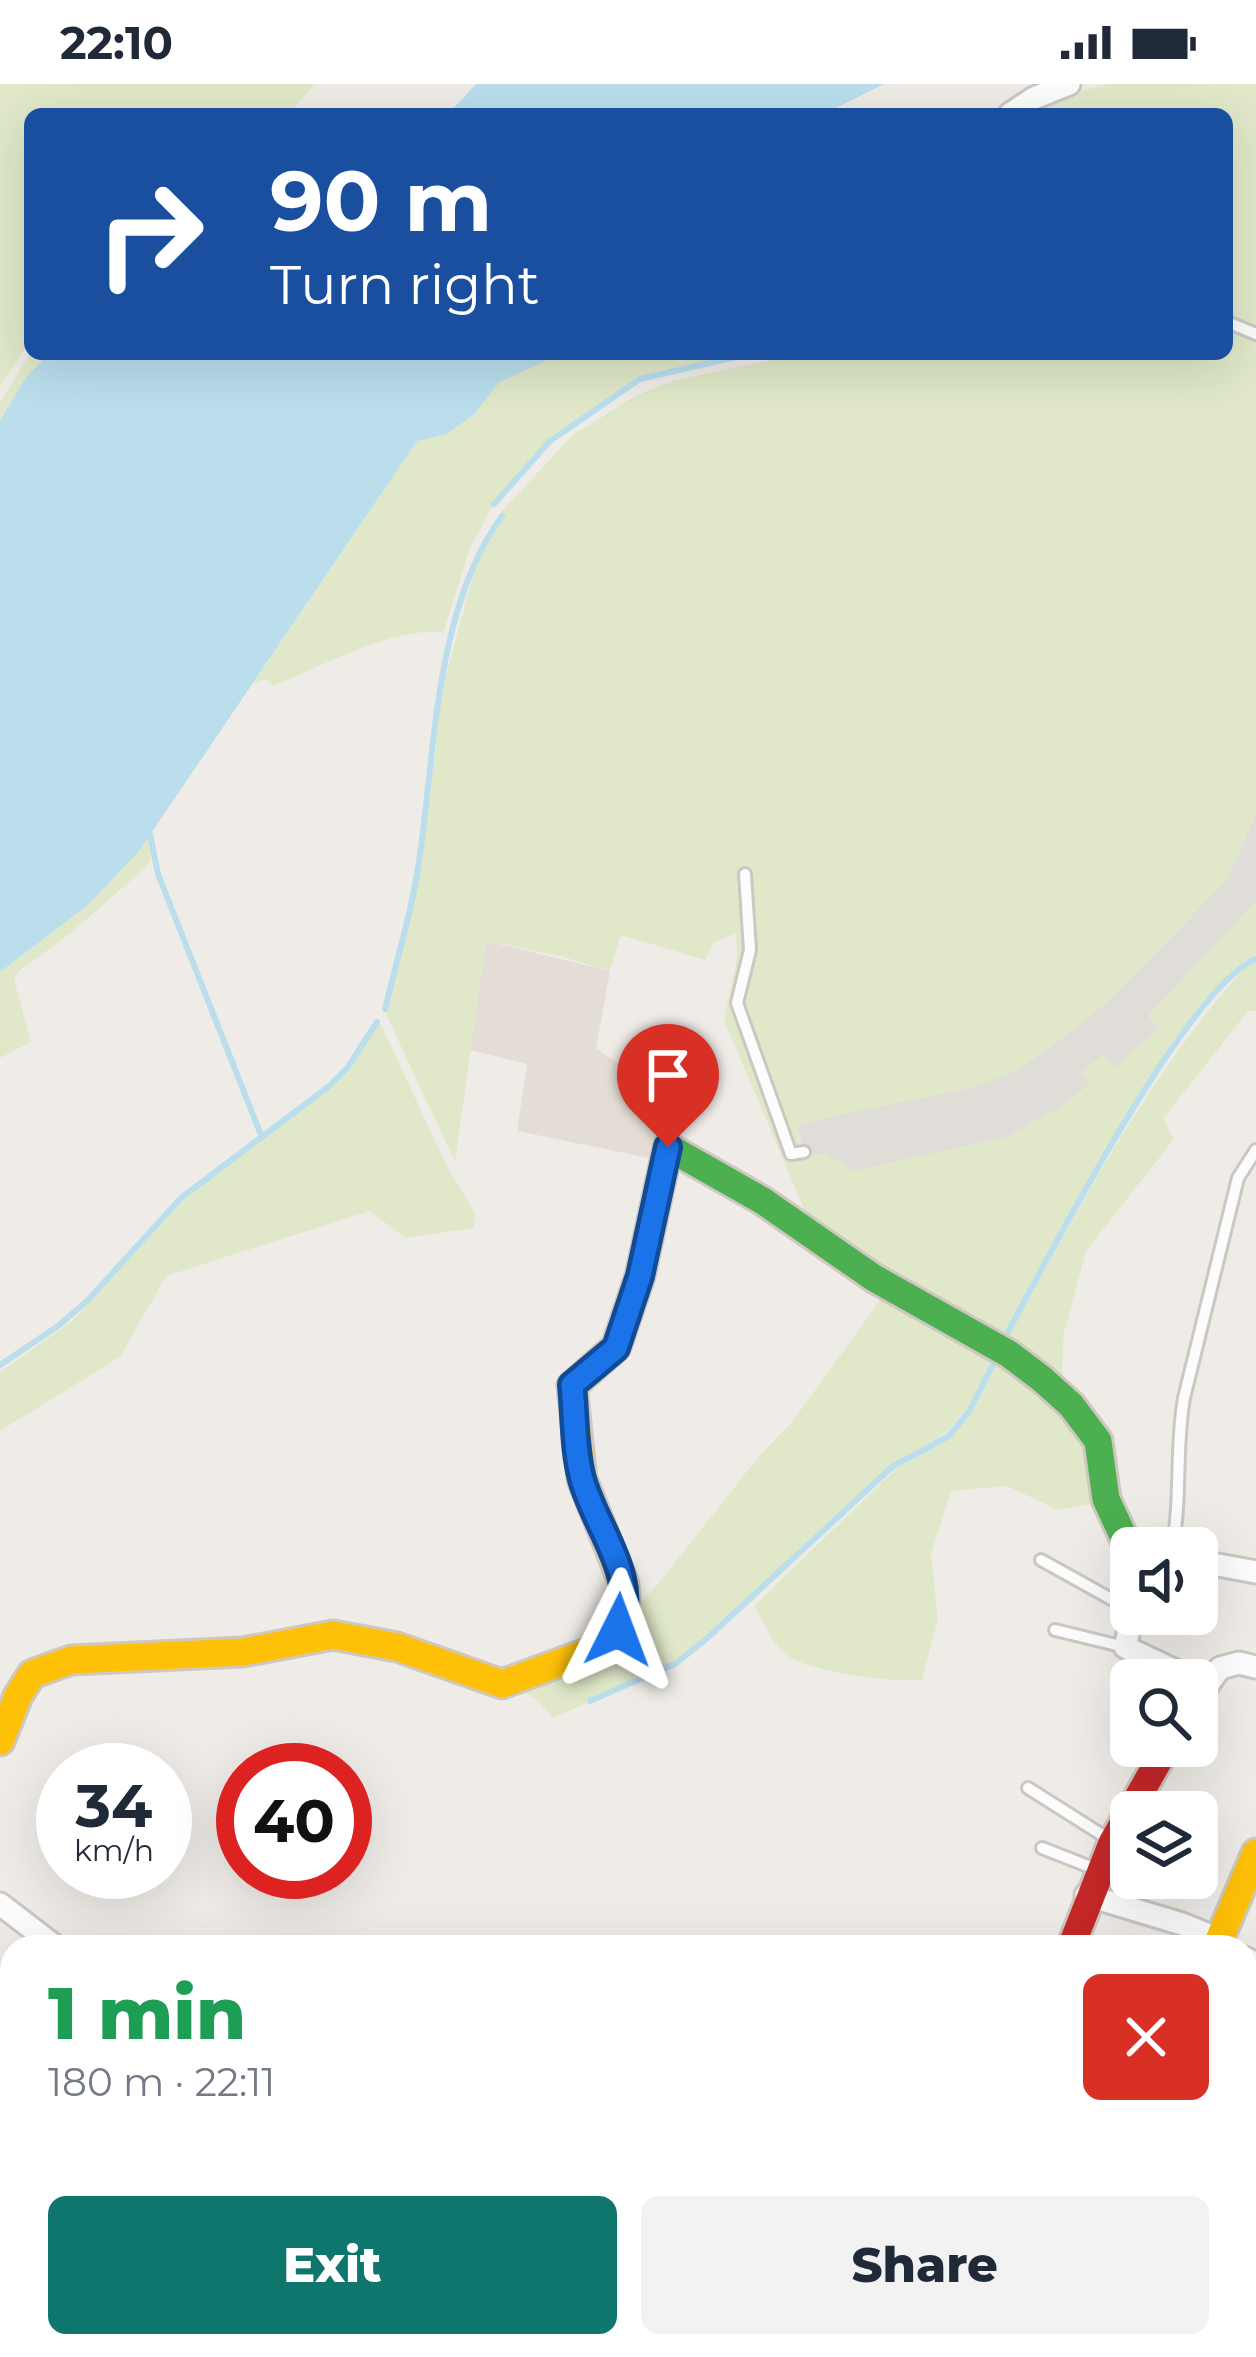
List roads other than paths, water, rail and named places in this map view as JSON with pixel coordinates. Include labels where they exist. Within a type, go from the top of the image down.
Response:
[{"type":"street","points":[[1019,108],[1069,84]]},
{"type":"street","points":[[0,1741],[30,1676],[45,1667],[97,1658],[247,1652],[286,1640],[333,1634],[429,1657],[502,1684],[602,1647],[618,1630],[627,1609],[625,1583],[581,1477],[572,1385],[616,1348],[640,1276],[668,1147],[763,1202],[874,1277],[1009,1354],[1042,1379],[1071,1405],[1098,1441],[1106,1499],[1119,1527]]},
{"type":"street","points":[[1218,1565],[1256,1572]]},
{"type":"street","points":[[1127,1635],[1125,1647],[1147,1659]]},
{"type":"street","points":[[1218,1670],[1228,1665],[1256,1666]]},
{"type":"street","points":[[1075,1935],[1110,1840]]},
{"type":"street","points":[[1222,1935],[1256,1853]]},
{"type":"street","points":[[1091,1882],[1201,1935]]},
{"type":"street","points":[[0,1904],[40,1935]]},
{"type":"lane","points":[[745,874],[750,950],[736,1004],[791,1154],[804,1152]]},
{"type":"lane","points":[[1176,1527],[1178,1430],[1184,1398],[1238,1178],[1256,1150]]},
{"type":"lane","points":[[1041,1560],[1110,1599]]},
{"type":"lane","points":[[1055,1630],[1125,1647]]},
{"type":"lane","points":[[1028,1788],[1110,1840]]},
{"type":"lane","points":[[1042,1848],[1091,1882]]},
{"type":"water","points":[[476,84],[884,84],[836,108],[454,108]]},
{"type":"water","points":[[42,360],[548,360],[500,382],[473,415],[447,434],[417,441],[139,851],[88,905],[0,972],[0,421],[24,380]]},
{"type":"waterway","points":[[494,504],[550,441],[640,379],[723,360]]},
{"type":"waterway","points":[[385,1009],[417,874],[451,635],[480,552],[502,516]]},
{"type":"waterway","points":[[150,834],[158,874],[261,1135]]},
{"type":"waterway","points":[[1008,1332],[1086,1188],[1158,1070],[1227,980],[1256,959]]},
{"type":"waterway","points":[[0,1365],[87,1301],[181,1198],[328,1087],[348,1067],[377,1022]]},
{"type":"waterway","points":[[590,1701],[675,1664],[892,1467],[949,1436],[970,1410],[996,1358]]}]
